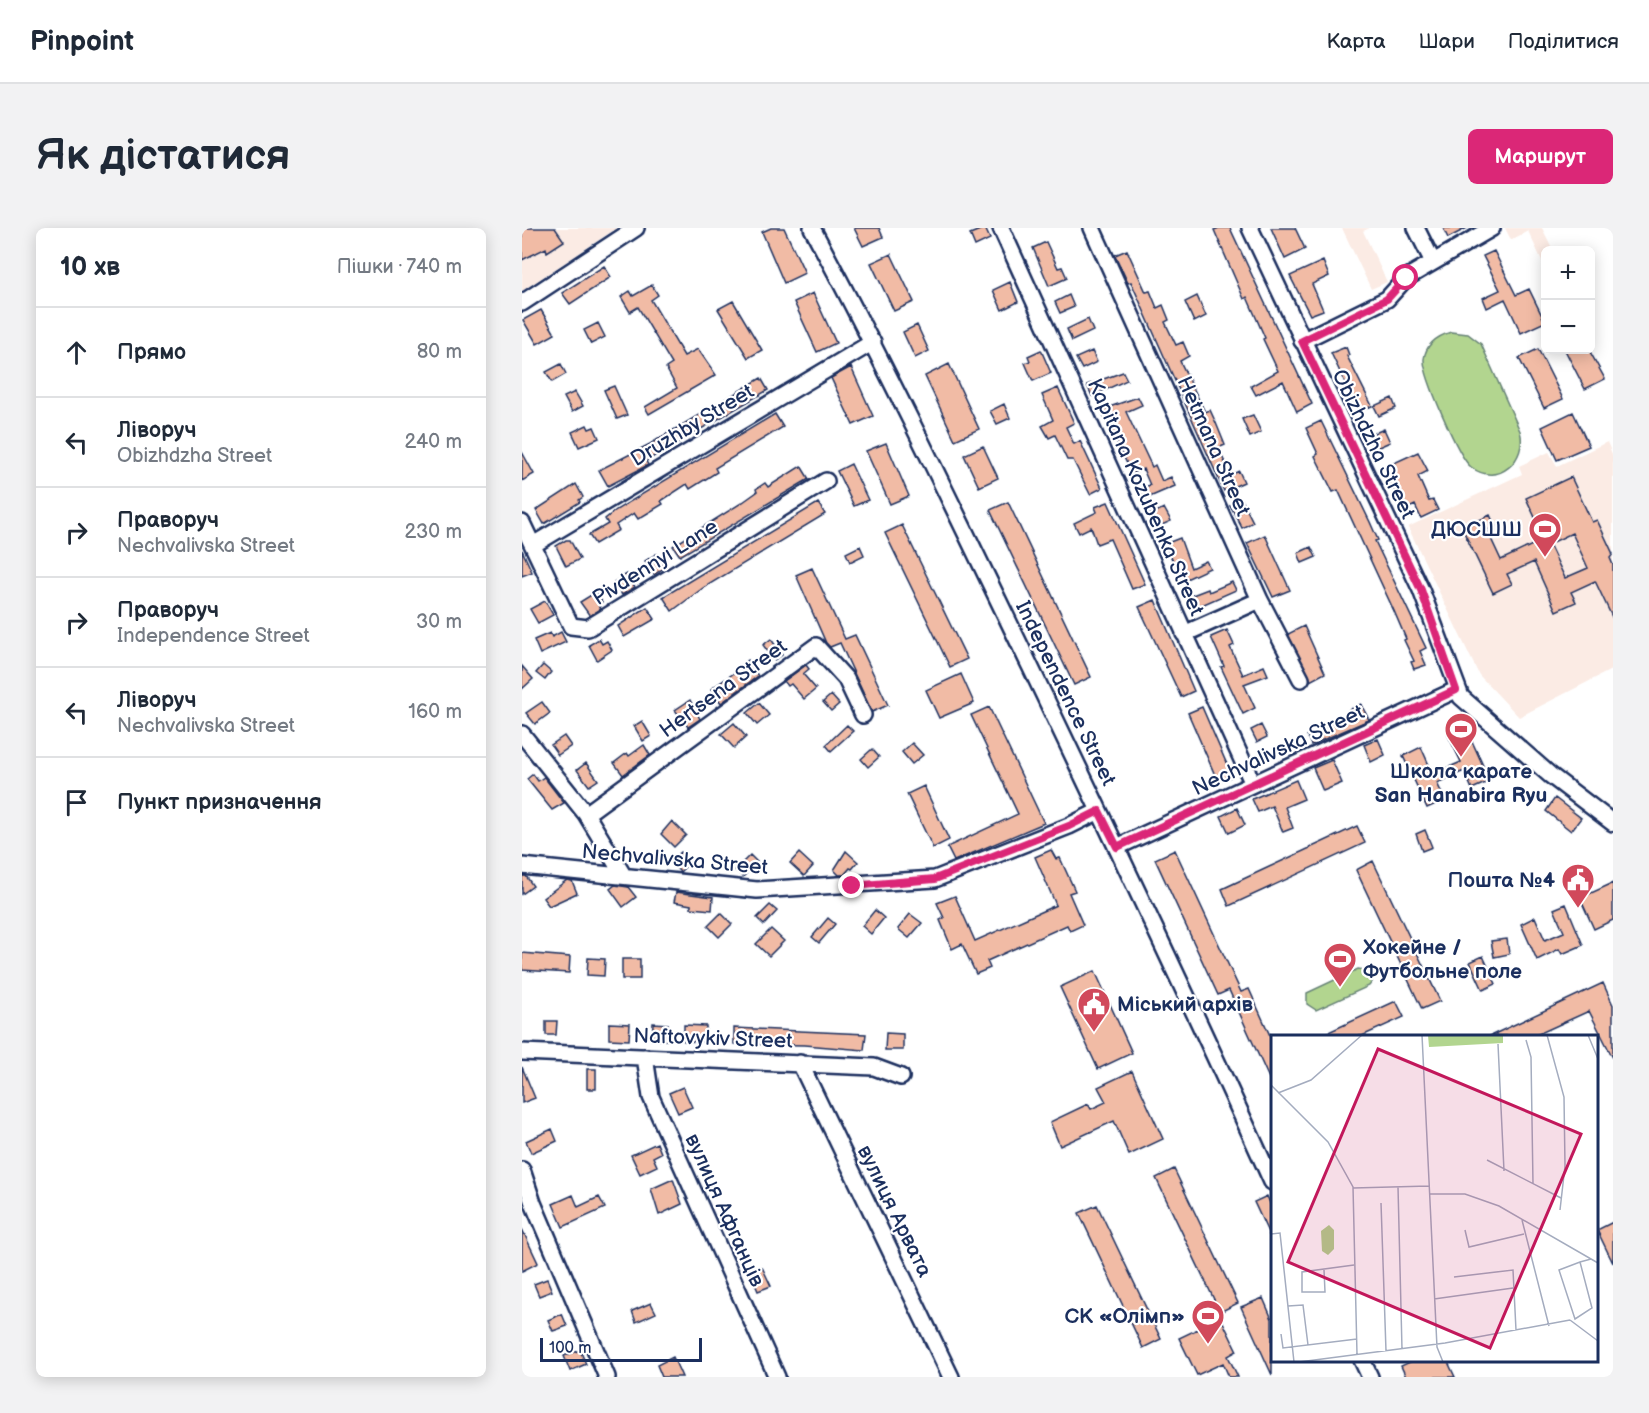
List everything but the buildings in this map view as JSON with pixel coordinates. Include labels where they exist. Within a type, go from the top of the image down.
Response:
[{"type":"street","points":[[522,303],[636,228]]},
{"type":"street","name":"Independence Street","points":[[812,228],[873,342],[1117,847],[1271,1180]]},
{"type":"street","name":"Kapitana Kozubenka Street","points":[[1001,228],[1253,784]]},
{"type":"street","name":"Hetmana Street","points":[[1092,228],[1260,600],[1301,679]]},
{"type":"street","name":"Obizhdzha Street","points":[[1250,228],[1421,590],[1456,690],[1550,776],[1613,823]]},
{"type":"street","points":[[1416,228],[1432,262]]},
{"type":"street","points":[[1302,341],[1387,299],[1406,278],[1492,228]]},
{"type":"street","name":"Druzhby Street","points":[[533,545],[873,342]]},
{"type":"street","name":"Pivdennyi Lane","points":[[522,523],[571,626],[588,628],[826,482]]},
{"type":"street","points":[[1184,634],[1260,600]]},
{"type":"street","name":"Hertsena Street","points":[[586,814],[816,646],[846,679],[863,715]]},
{"type":"street","name":"Nechvalivska Street","points":[[1117,847],[1456,690]]},
{"type":"street","points":[[522,734],[586,814],[623,875]]},
{"type":"street","name":"Nechvalivska Street","points":[[522,866],[623,875],[698,886],[757,890],[935,879],[1069,826],[1099,811]]},
{"type":"street","name":"Naftovykiv Street","points":[[522,1052],[874,1067],[901,1077]]},
{"type":"street","name":"вулиця Афганців","points":[[645,1057],[651,1096],[777,1377]]},
{"type":"street","name":"вулиця Арвата","points":[[800,1063],[951,1377]]},
{"type":"street","points":[[522,1170],[533,1203],[607,1377]]},
{"type":"street","points":[[1363,1362],[1370,1377]]},
{"type":"shaded area","points":[[522,228],[617,228],[522,291]]},
{"type":"shaded area","points":[[1342,228],[1370,228],[1363,231],[1387,282],[1371,289]]},
{"type":"shaded area","points":[[1505,228],[1542,228],[1551,246],[1541,246],[1541,259],[1528,231],[1511,240]]},
{"type":"shaded area","points":[[1607,442],[1613,456],[1613,669],[1519,717],[1479,675],[1408,527],[1522,474],[1519,466],[1549,452],[1557,466]]},
{"type":"green space","points":[[1451,332],[1468,334],[1481,344],[1520,431],[1520,451],[1509,467],[1500,472],[1481,473],[1465,460],[1458,449],[1429,381],[1424,359],[1427,349],[1437,338]]},
{"type":"green space","name":"Хокейне / Футбольне поле","points":[[1358,969],[1370,971],[1372,982],[1369,986],[1316,1010],[1307,1004],[1307,993]]},
{"type":"place","name":"ДЮСШШ","points":[[1545,558]]},
{"type":"place","name":"Школа карате San Hanabira Ryu","points":[[1461,758]]},
{"type":"place","name":"Пошта №4","points":[[1578,909]]},
{"type":"place","name":"Хокейне / Футбольне поле","points":[[1340,988]]},
{"type":"place","name":"Міський архів","points":[[1094,1033]]},
{"type":"place","name":"СК «Олімп»","points":[[1208,1345]]},
{"type":"route","points":[[852,886],[935,879],[1069,826],[1099,811],[1117,847],[1456,690],[1421,590],[1302,341],[1387,299],[1406,278]]}]
